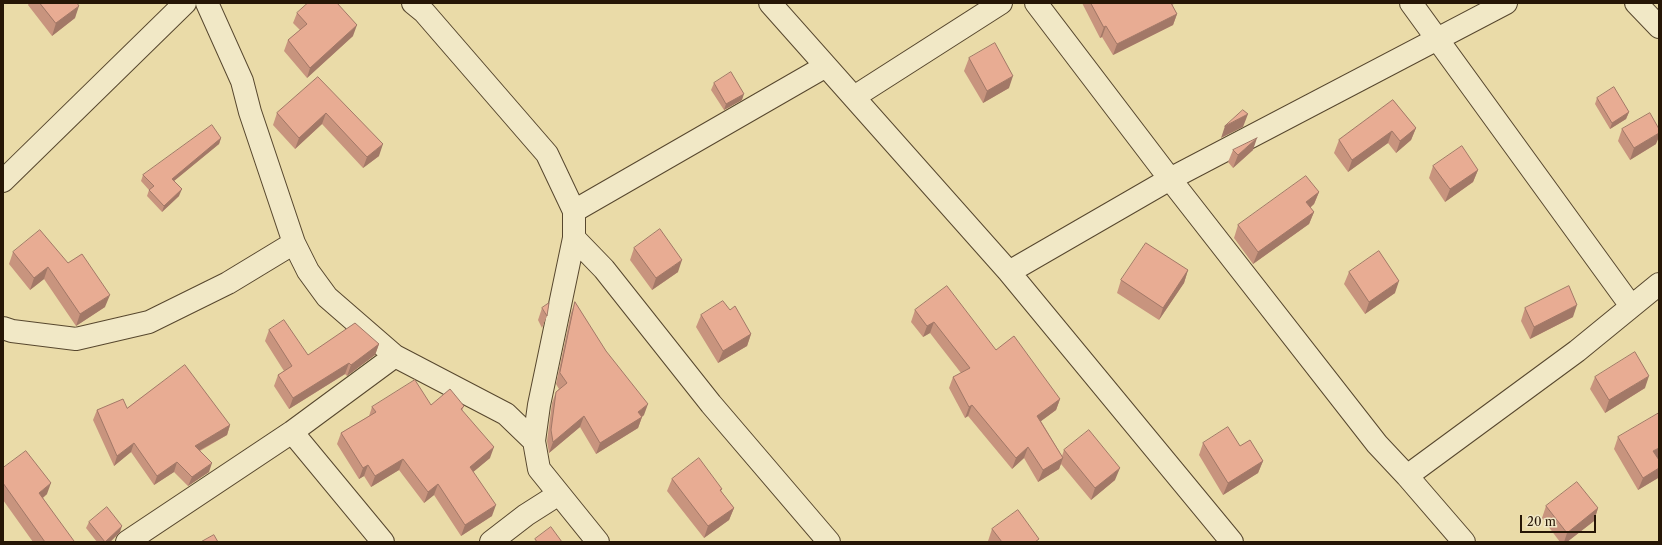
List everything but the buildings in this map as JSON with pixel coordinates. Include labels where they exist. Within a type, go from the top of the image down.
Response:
[{"type":"street","points":[[3,181],[185,3]]},
{"type":"street","points":[[207,3],[242,81],[250,112],[294,243],[308,270],[327,297],[395,356],[506,414],[534,441]]},
{"type":"street","points":[[414,3],[424,12],[547,154],[574,211],[574,238],[534,441],[539,469],[598,542]]},
{"type":"street","points":[[770,3],[1009,272],[1232,542]]},
{"type":"street","points":[[854,97],[1001,3]]},
{"type":"street","points":[[1036,3],[1170,179],[1377,444],[1464,542]]},
{"type":"street","points":[[1411,3],[1631,306]]},
{"type":"street","points":[[1009,272],[1170,179],[1506,3]]},
{"type":"street","points":[[1636,3],[1659,27]]},
{"type":"street","points":[[574,211],[826,66]]},
{"type":"street","points":[[574,238],[604,269],[711,404],[829,542]]},
{"type":"street","points":[[3,328],[12,332],[76,339],[149,322],[228,283],[294,243]]},
{"type":"street","points":[[1407,476],[1577,351],[1659,284]]},
{"type":"street","points":[[127,542],[292,432],[395,356]]},
{"type":"street","points":[[292,432],[383,542]]},
{"type":"street","points":[[491,542],[526,515],[560,494]]}]
